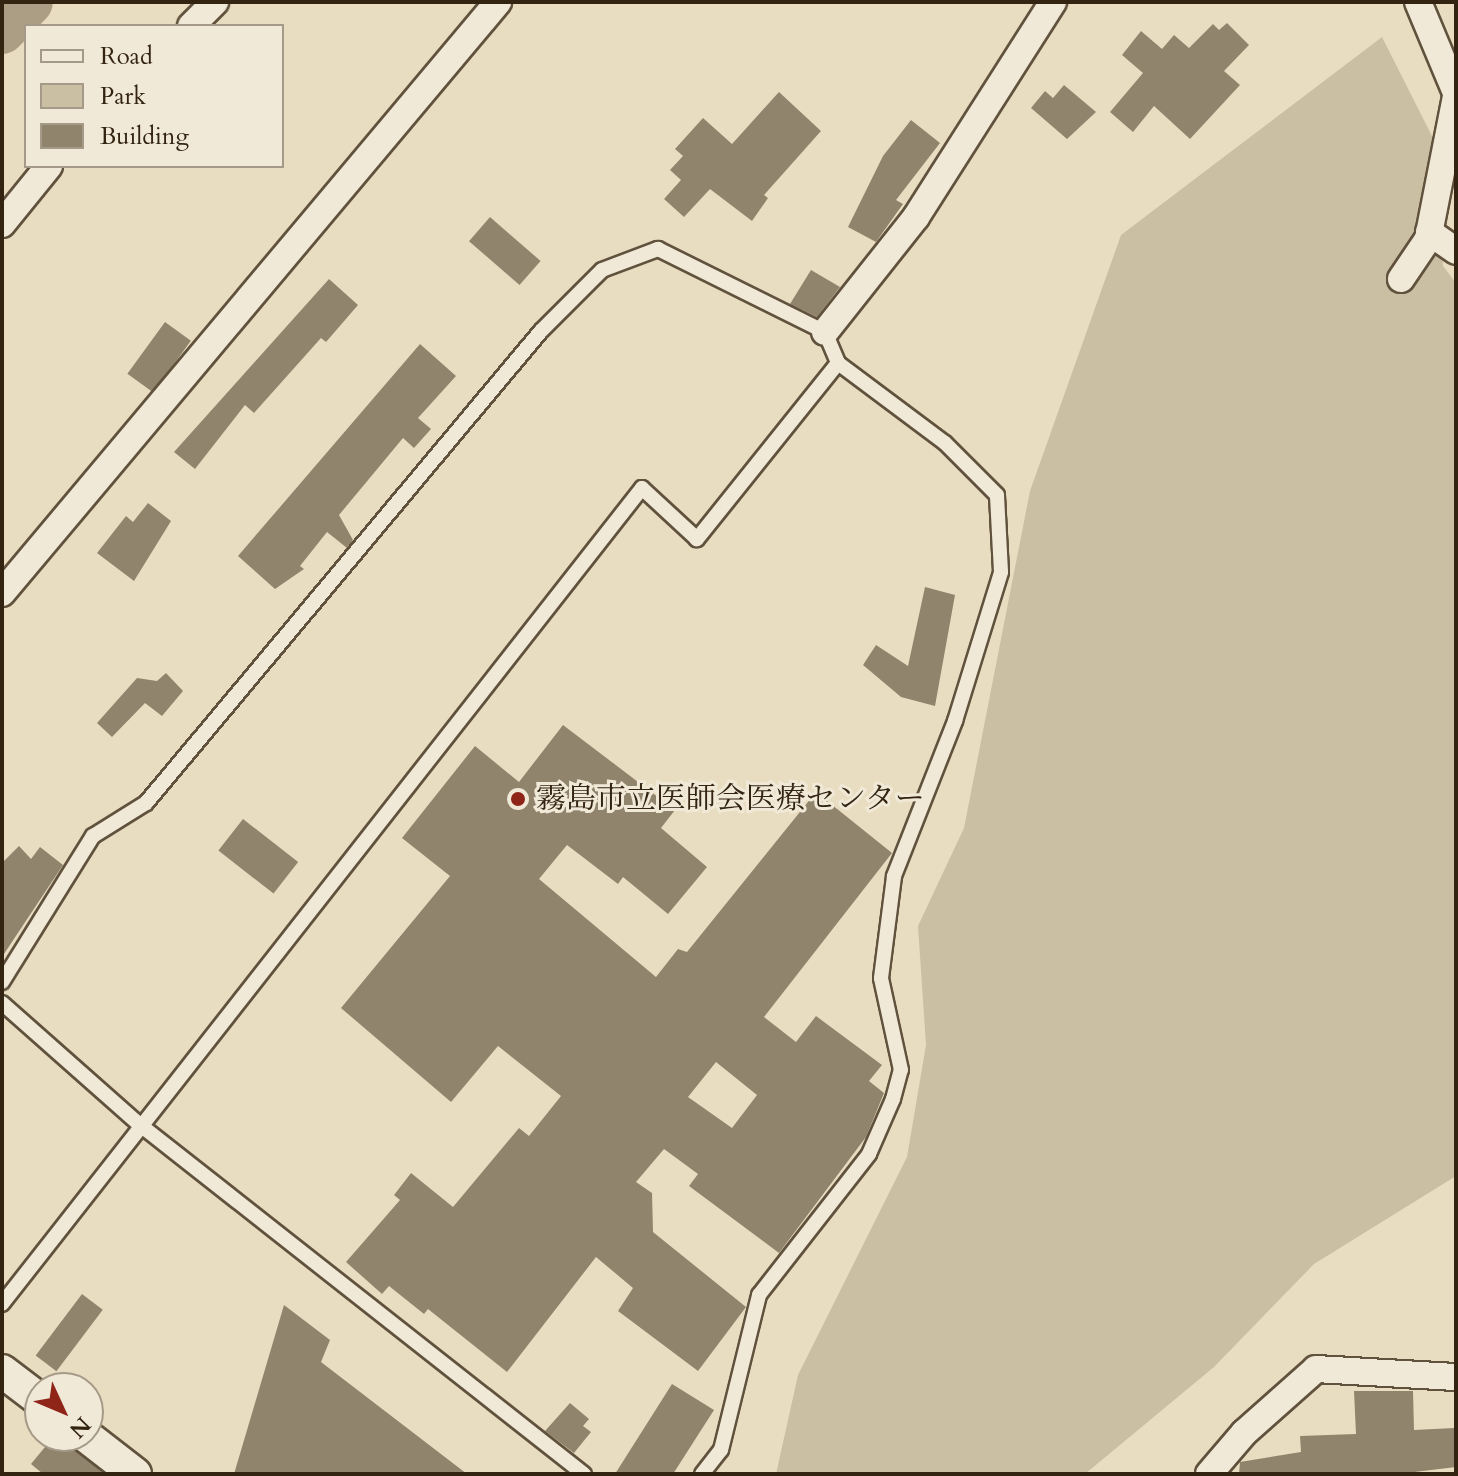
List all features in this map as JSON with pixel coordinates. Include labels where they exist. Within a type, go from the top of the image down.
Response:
[{"type":"street","points":[[193,24],[215,2]]},
{"type":"street","points":[[2,593],[498,2]]},
{"type":"street","points":[[825,332],[916,217],[1053,2]]},
{"type":"street","points":[[1401,279],[1429,232],[1455,106],[1418,2]]},
{"type":"street","points":[[2,224],[47,168]]},
{"type":"street","points":[[1429,232],[1456,251]]},
{"type":"street","points":[[1209,1474],[1244,1433],[1316,1369],[1456,1377]]},
{"type":"street","points":[[2,1371],[24,1388]]},
{"type":"street","points":[[104,1450],[135,1474]]},
{"type":"lane","points":[[2,982],[93,836],[146,803],[541,331],[602,270],[658,249],[825,332],[838,363],[945,443],[997,495],[1001,572],[955,721],[894,876],[881,978],[901,1070],[893,1099],[869,1154],[759,1295],[721,1450],[702,1474]]},
{"type":"lane","points":[[2,1304],[139,1124],[642,488],[697,539],[838,363]]},
{"type":"lane","points":[[2,1003],[139,1124],[584,1474]]},
{"type":"green space","points":[[1382,37],[1437,146],[1443,266],[1456,283],[1456,1176],[1314,1264],[1214,1367],[1085,1474],[776,1474],[798,1375],[907,1157],[926,1045],[918,926],[964,828],[1030,491],[1121,235]]},
{"type":"building","points":[[1227,23],[1249,45],[1224,71],[1240,85],[1190,139],[1154,106],[1133,132],[1110,112],[1143,73],[1122,55],[1141,31],[1162,49],[1174,35],[1189,48],[1213,24],[1219,30]]},
{"type":"building","points":[[1064,85],[1096,112],[1067,139],[1031,108],[1045,91],[1053,98]]},
{"type":"building","points":[[779,92],[821,131],[764,195],[768,198],[752,221],[710,189],[684,217],[664,199],[681,180],[670,170],[683,156],[675,149],[703,118],[732,144]]},
{"type":"building","points":[[911,120],[940,143],[896,200],[903,204],[876,242],[848,227],[883,156]]},
{"type":"building","points":[[490,217],[541,261],[520,285],[469,241]]},
{"type":"building","points":[[811,270],[840,287],[817,317],[790,304]]},
{"type":"building","points":[[329,279],[358,305],[326,342],[321,338],[254,413],[245,405],[195,469],[174,452]]},
{"type":"building","points":[[165,322],[191,341],[153,393],[127,374]]},
{"type":"building","points":[[420,344],[456,376],[418,418],[431,429],[414,448],[403,438],[339,515],[353,540],[347,548],[327,532],[300,566],[304,569],[275,589],[238,556]]},
{"type":"building","points":[[148,503],[171,521],[134,581],[97,553],[126,516],[133,522]]},
{"type":"building","points":[[925,587],[955,595],[935,706],[901,697],[863,665],[876,645],[908,666]]},
{"type":"building","points":[[166,673],[183,691],[162,716],[145,703],[112,737],[97,723],[137,678],[157,681]]},
{"type":"building","points":[[563,725],[675,810],[661,828],[707,867],[668,914],[623,877],[618,884],[567,845],[539,879],[656,977],[678,949],[687,952],[816,792],[892,853],[764,1017],[796,1042],[816,1016],[882,1065],[869,1081],[884,1093],[866,1137],[779,1253],[689,1186],[698,1174],[664,1149],[636,1182],[652,1193],[653,1232],[746,1307],[698,1371],[618,1311],[633,1288],[596,1257],[507,1372],[428,1309],[424,1314],[389,1286],[382,1294],[346,1262],[400,1200],[394,1195],[411,1173],[453,1207],[519,1128],[529,1136],[561,1096],[498,1046],[451,1102],[341,1008],[450,876],[402,838],[475,746],[519,782]],"holes":[[[716,1062],[757,1095],[732,1128],[688,1097]]]},
{"type":"building","points":[[243,819],[298,862],[274,894],[218,851]]},
{"type":"building","points":[[19,846],[31,859],[40,847],[63,865],[2,957],[2,863]]},
{"type":"building","points":[[82,1294],[103,1310],[56,1371],[36,1355]]},
{"type":"building","points":[[284,1305],[330,1340],[321,1362],[467,1474],[234,1474]]},
{"type":"building","points":[[672,1384],[714,1410],[673,1474],[615,1474]]},
{"type":"building","points":[[1354,1391],[1413,1391],[1414,1430],[1454,1428],[1456,1467],[1398,1474],[1239,1474],[1240,1462],[1301,1452],[1300,1436],[1356,1434]]},
{"type":"building","points":[[570,1403],[589,1419],[583,1426],[591,1432],[574,1453],[545,1431]]},
{"type":"building","points":[[41,1452],[79,1452],[104,1474],[43,1474],[31,1464]]},
{"type":"waterway","points":[[2,31],[30,2]]},
{"type":"place","name":"霧島市立医師会医療センター","points":[[518,799]]}]
